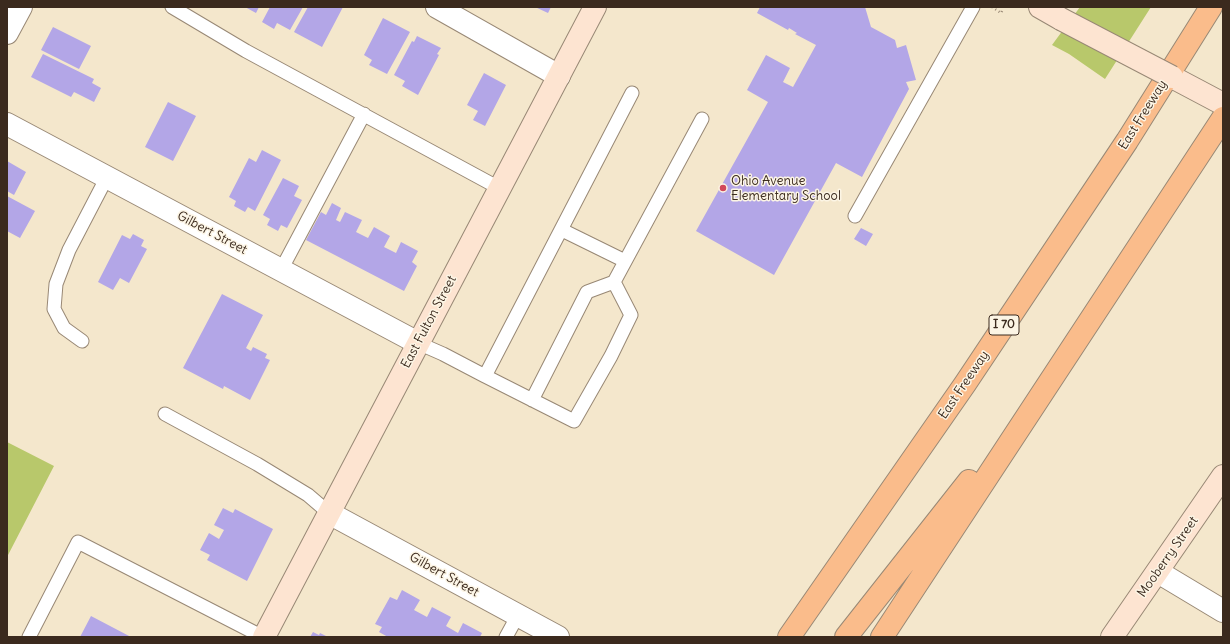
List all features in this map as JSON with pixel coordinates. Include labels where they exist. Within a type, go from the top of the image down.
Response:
[{"type":"highway","name":"East Freeway","points":[[789,637],[965,384],[1127,140],[1211,7]]},
{"type":"highway","points":[[882,637],[1223,118]]},
{"type":"highway","points":[[846,637],[1064,360]]},
{"type":"street","points":[[7,33],[21,7]]},
{"type":"street","points":[[437,7],[559,76]]},
{"type":"street","name":"East Fulton Street","points":[[263,637],[595,7]]},
{"type":"street","points":[[1040,7],[1223,104]]},
{"type":"street","name":"Gilbert Street","points":[[7,124],[418,343]]},
{"type":"street","name":"Mooberry Street","points":[[1112,637],[1223,476]]},
{"type":"street","name":"Gilbert Street","points":[[329,513],[558,637]]},
{"type":"street","points":[[1158,572],[1223,611]]},
{"type":"lane","points":[[172,7],[246,51],[499,188]]},
{"type":"lane","points":[[855,216],[973,7]]},
{"type":"lane","points":[[485,376],[632,93]]},
{"type":"lane","points":[[281,270],[364,114]]},
{"type":"lane","points":[[532,400],[587,292],[614,282],[702,119]]},
{"type":"lane","points":[[82,341],[64,328],[54,309],[56,284],[69,250],[107,177]]},
{"type":"lane","points":[[562,230],[625,262]]},
{"type":"lane","points":[[418,343],[443,354],[574,421],[611,356],[631,315],[614,282]]},
{"type":"lane","points":[[165,414],[257,464],[308,495],[329,513]]},
{"type":"lane","points":[[29,637],[78,542],[263,637]]},
{"type":"lane","points":[[506,637],[518,615]]},
{"type":"path","points":[[992,7],[1001,13],[1003,9]]},
{"type":"green space","points":[[1080,7],[1151,7],[1105,79],[1069,54],[1052,45]]},
{"type":"green space","points":[[7,442],[54,466],[7,557]]},
{"type":"building","points":[[245,7],[259,7],[256,13]]},
{"type":"building","points":[[270,7],[303,7],[290,30],[277,23],[274,29],[262,22]]},
{"type":"building","points":[[308,7],[343,7],[322,47],[294,32]]},
{"type":"building","points":[[535,7],[551,7],[548,13]]},
{"type":"building","points":[[760,7],[865,7],[871,27],[895,40],[897,48],[906,45],[916,80],[906,82],[909,89],[862,177],[836,163],[774,275],[696,231],[768,102],[747,90],[766,55],[790,68],[783,82],[793,87],[816,45],[795,34],[797,33],[789,28],[788,30],[757,13]]},
{"type":"building","points":[[383,18],[410,32],[387,74],[369,65],[372,60],[364,55]]},
{"type":"building","points":[[53,27],[91,46],[79,69],[41,50]]},
{"type":"building","points":[[417,36],[441,48],[437,54],[439,55],[418,95],[402,86],[405,81],[394,75],[412,41],[414,42]]},
{"type":"building","points":[[43,54],[94,79],[92,83],[101,88],[94,102],[74,92],[71,97],[31,77]]},
{"type":"building","points":[[484,73],[506,85],[485,126],[473,120],[478,111],[467,105]]},
{"type":"building","points":[[168,102],[196,116],[173,161],[145,147]]},
{"type":"building","points":[[262,150],[281,160],[255,211],[248,207],[245,212],[234,206],[236,201],[229,197],[249,158],[256,162]]},
{"type":"building","points":[[7,161],[26,172],[14,195],[7,191]]},
{"type":"building","points":[[283,178],[299,186],[294,196],[302,200],[287,228],[281,225],[278,231],[267,225],[270,219],[263,215]]},
{"type":"building","points":[[7,196],[35,211],[20,238],[7,231]]},
{"type":"building","points":[[332,203],[341,208],[336,220],[340,222],[345,212],[362,220],[356,232],[368,238],[374,227],[390,236],[384,247],[396,253],[401,242],[418,251],[412,262],[417,266],[404,291],[306,240],[321,212],[326,215]]},
{"type":"building","points":[[861,228],[873,234],[866,246],[854,239]]},
{"type":"building","points":[[133,234],[144,240],[141,246],[147,249],[129,283],[120,278],[113,290],[98,282],[122,235],[130,239]]},
{"type":"building","points":[[222,294],[263,315],[246,348],[251,351],[253,347],[267,354],[265,358],[270,360],[250,400],[224,386],[223,389],[183,368]]},
{"type":"building","points":[[223,508],[233,513],[235,509],[273,529],[247,581],[207,560],[210,555],[200,550],[209,533],[219,539],[224,530],[214,525]]},
{"type":"building","points":[[402,590],[420,600],[414,610],[427,617],[432,607],[451,617],[446,626],[458,633],[463,623],[482,633],[480,637],[388,637],[379,632],[382,627],[375,624],[390,597],[397,600]]},
{"type":"building","points":[[91,616],[131,637],[80,637]]},
{"type":"building","points":[[313,632],[319,635],[320,633],[328,637],[310,637]]},
{"type":"place","name":"Ohio Avenue Elementary School","points":[[723,188]]}]
